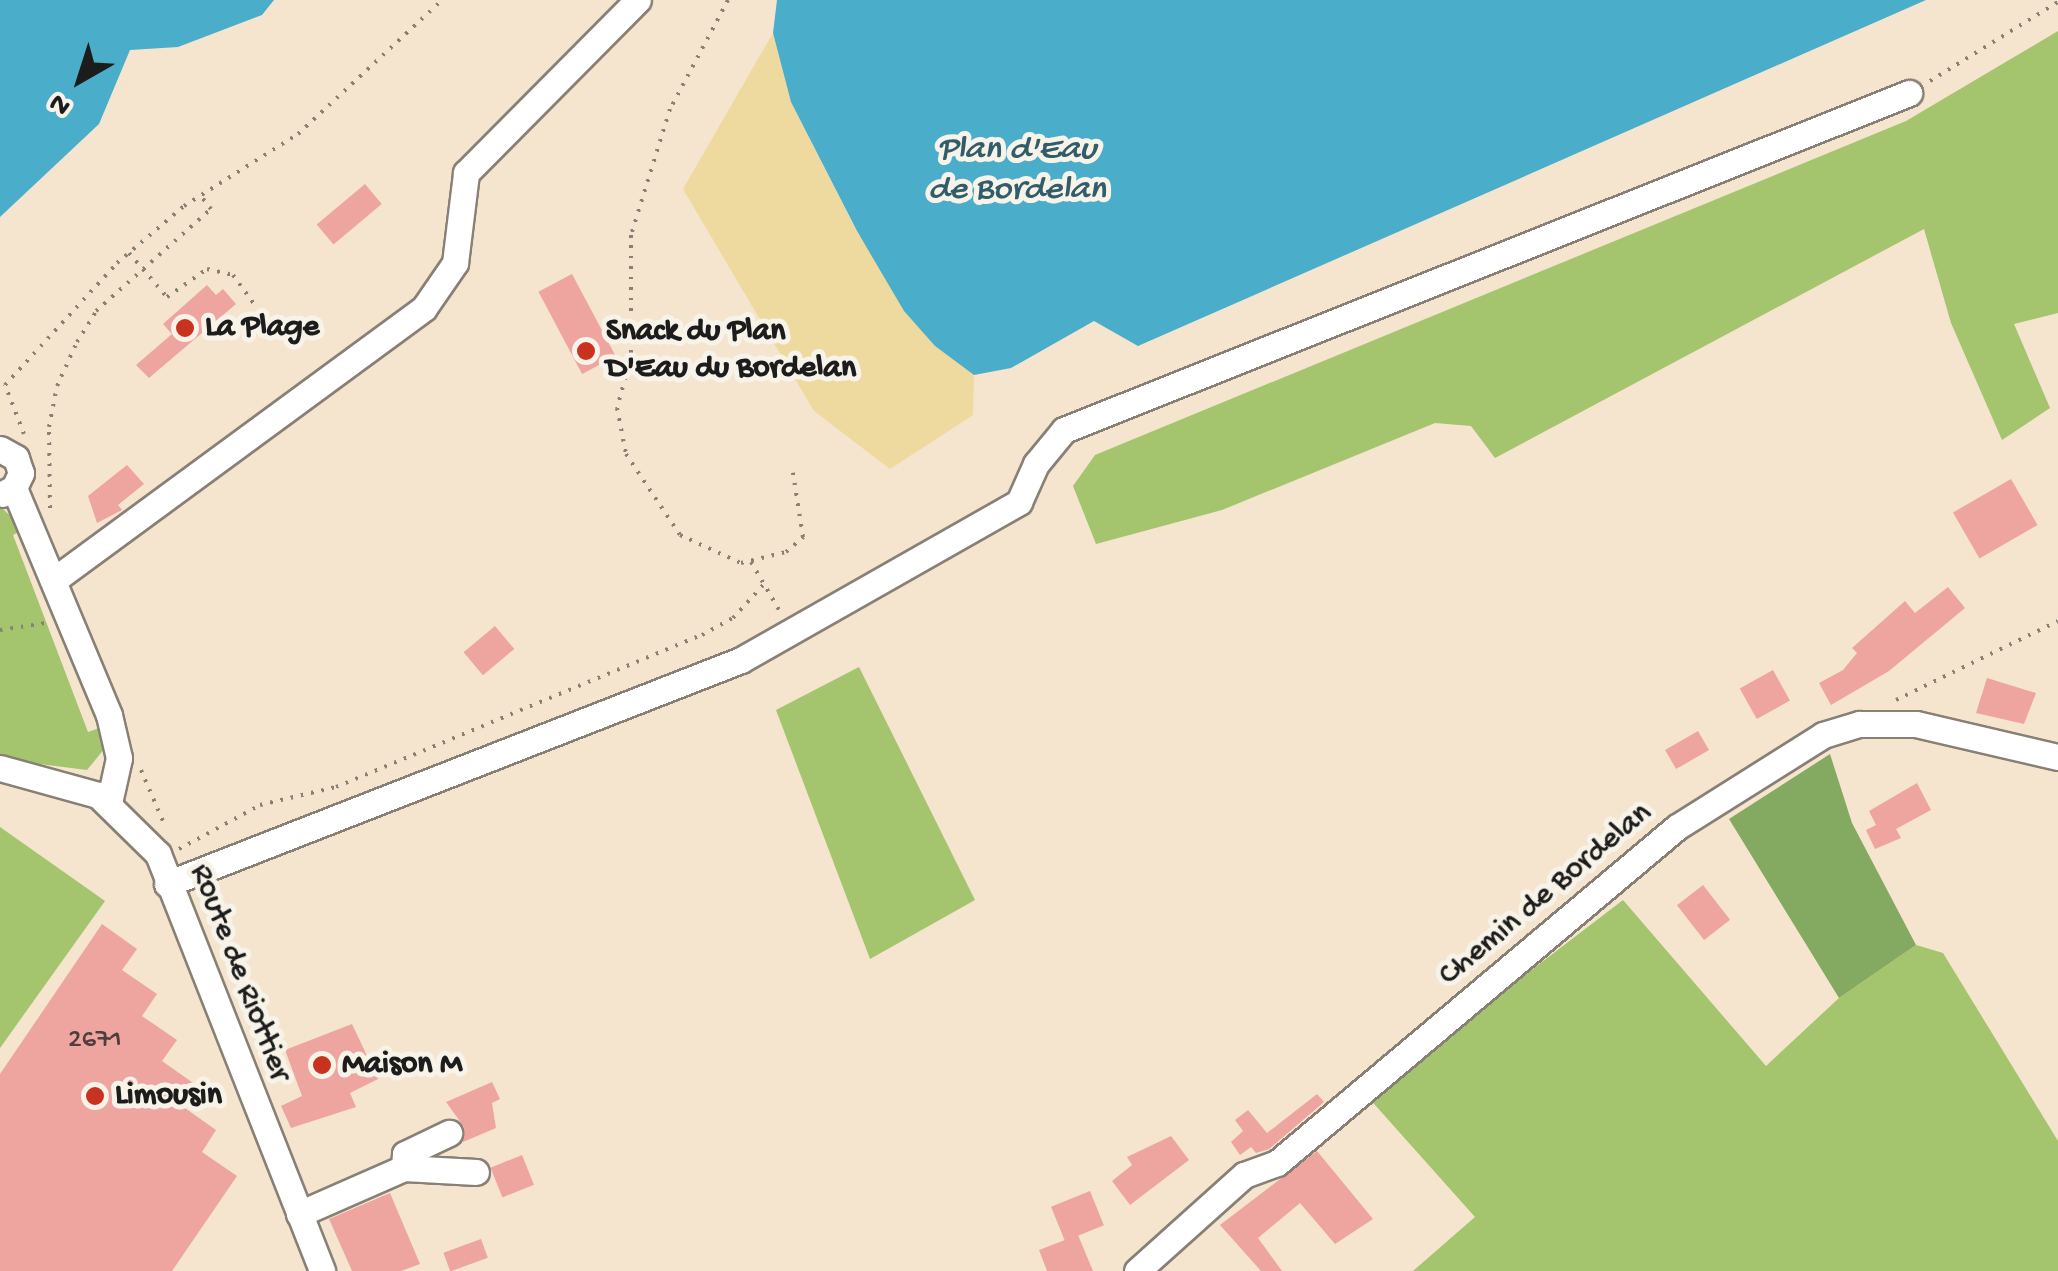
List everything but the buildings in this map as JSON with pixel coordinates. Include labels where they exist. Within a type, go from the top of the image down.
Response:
[{"type":"street","points":[[54,580],[424,308],[454,262],[466,173],[638,0]]},
{"type":"street","points":[[167,884],[741,660],[1019,502],[1036,464],[1064,430],[1909,94]]},
{"type":"street","points":[[0,449],[16,458],[21,473],[7,492],[54,580],[119,758],[109,803],[48,777],[0,768]]},
{"type":"street","name":"Chemin de Bordelan","points":[[1137,1271],[1244,1175],[1277,1163],[1677,827],[1823,734],[1859,724],[1916,724],[2058,758]]},
{"type":"street","name":"Route de Riottier","points":[[109,803],[158,854],[322,1271]]},
{"type":"street","points":[[404,1168],[406,1154],[449,1132]]},
{"type":"street","points":[[299,1214],[404,1168],[476,1172]]},
{"type":"path","points":[[0,394],[5,384],[129,253],[200,195],[298,134],[442,0]]},
{"type":"path","points":[[728,0],[670,109],[631,235],[631,357],[618,408],[626,454],[680,535],[741,562],[786,552],[803,537],[793,473]]},
{"type":"path","points":[[1909,94],[2058,2]]},
{"type":"path","points":[[51,516],[46,471],[57,386],[96,311],[141,266],[211,209],[200,195]]},
{"type":"path","points":[[129,253],[167,297],[207,269],[233,275],[254,304]]},
{"type":"path","points":[[5,384],[26,437]]},
{"type":"path","points":[[750,560],[791,632]]},
{"type":"path","points":[[176,852],[200,832],[260,805],[336,786],[702,635],[733,618],[764,584]]},
{"type":"path","points":[[0,630],[70,619]]},
{"type":"path","points":[[1859,724],[1913,689],[2058,621]]},
{"type":"green space","points":[[2058,31],[2058,313],[2014,324],[2050,408],[2002,440],[1951,323],[1924,229],[1495,458],[1471,426],[1435,423],[1222,510],[1096,544],[1073,486],[1095,455],[1906,121]]},
{"type":"green space","points":[[0,506],[24,529],[13,535],[88,732],[102,727],[105,748],[87,770],[0,759]]},
{"type":"green space","points":[[859,667],[975,900],[870,959],[776,710]]},
{"type":"green space","points":[[1830,754],[1852,823],[1916,945],[1839,998],[1729,819]]},
{"type":"green space","points":[[0,827],[105,901],[0,1048]]},
{"type":"green space","points":[[1623,900],[1766,1066],[1839,998],[1916,945],[1943,953],[2058,1141],[2058,1271],[1413,1271],[1475,1217],[1367,1096]]},
{"type":"sand","points":[[773,33],[791,102],[857,232],[935,346],[974,375],[973,415],[890,469],[814,411],[683,189]]},
{"type":"water","points":[[0,0],[274,0],[262,15],[178,47],[130,50],[99,124],[0,217]]},
{"type":"water","name":"Plan d'Eau de Bordelan","points":[[777,0],[1926,0],[1138,346],[1094,321],[1011,368],[974,375],[935,346],[904,311],[857,231],[791,102],[773,33]]},
{"type":"place","name":"La Plage","points":[[185,328]]},
{"type":"place","name":"Snack du Plan D'Eau du Bordelan","points":[[586,351]]},
{"type":"place","name":"Maison M","points":[[322,1065]]},
{"type":"place","name":"Limousin","points":[[95,1096]]}]
